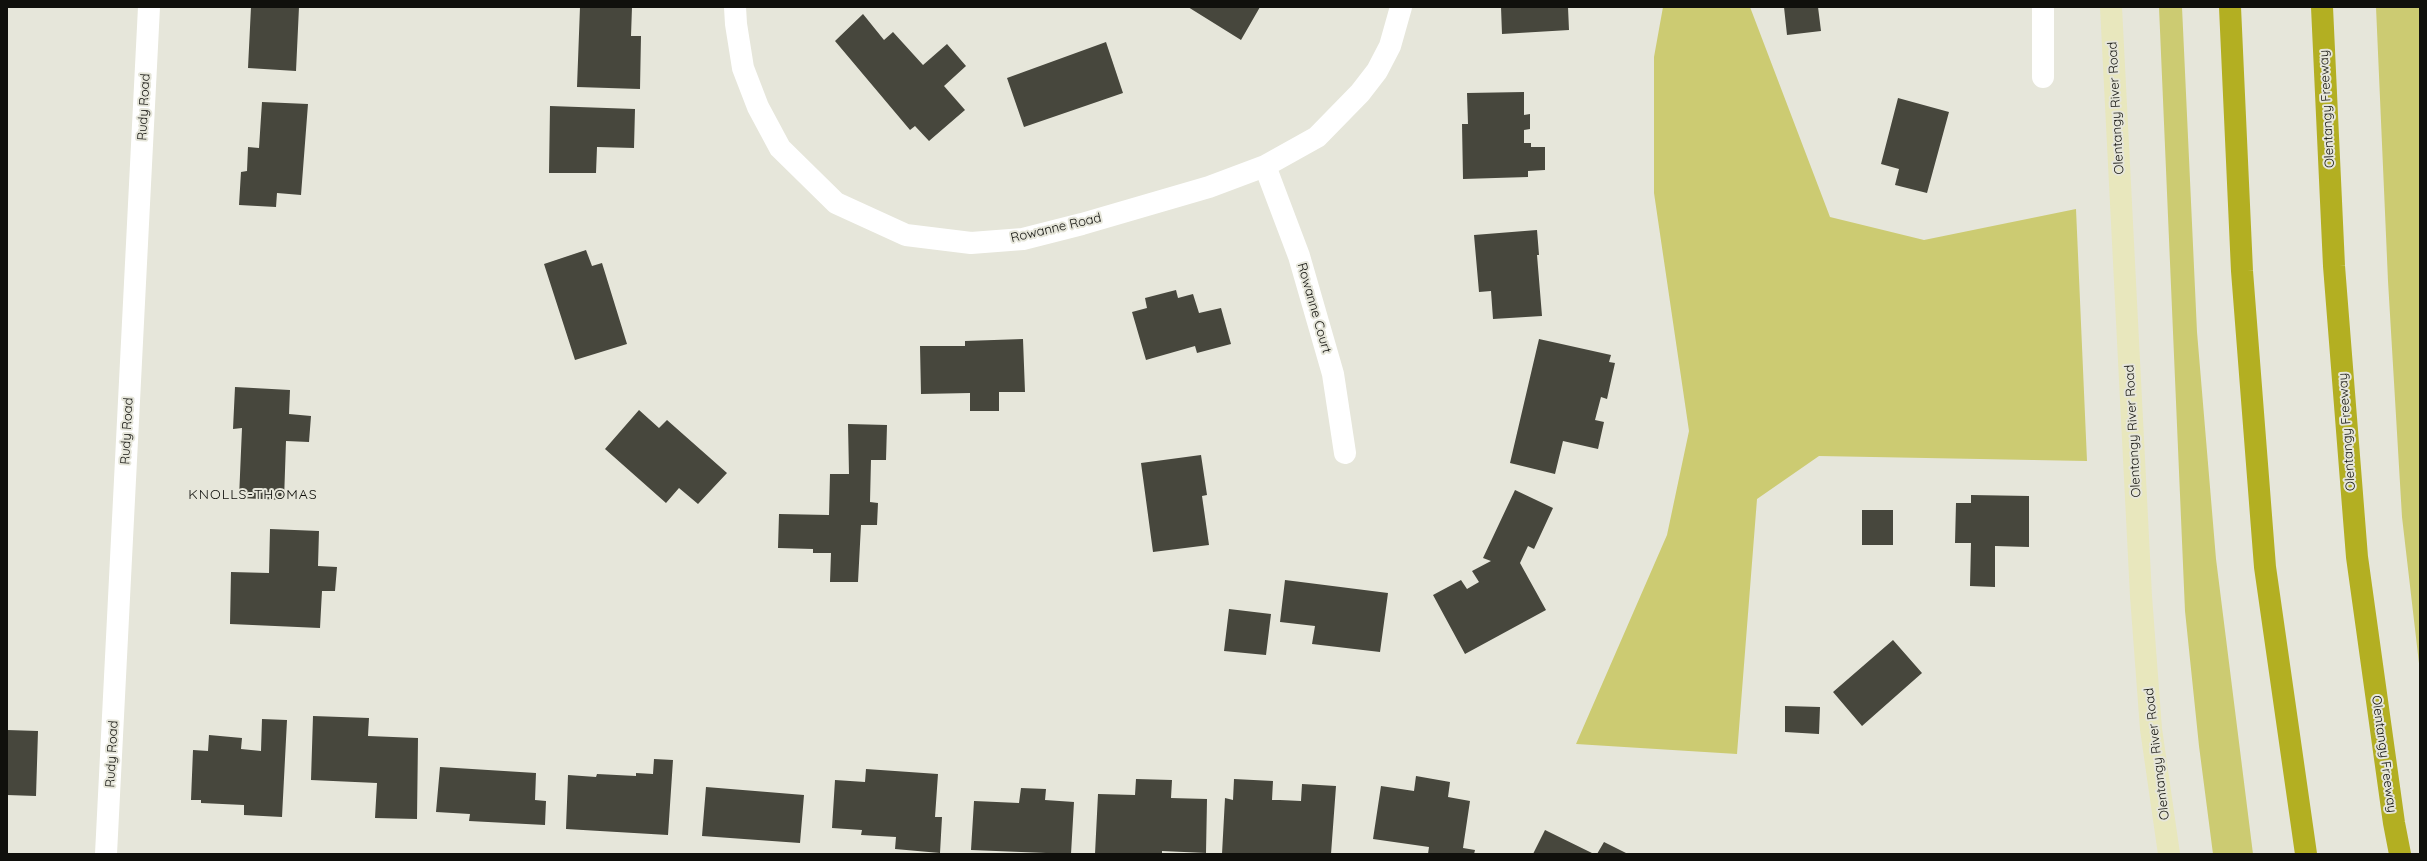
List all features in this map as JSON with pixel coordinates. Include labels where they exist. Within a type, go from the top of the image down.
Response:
[{"type":"highway","points":[[2230,7],[2242,271],[2265,567],[2306,854]]},
{"type":"highway","name":"Olentangy Freeway","points":[[2322,7],[2334,266],[2357,557],[2394,824],[2400,854]]},
{"type":"main road","name":"Olentangy River Road","points":[[2111,7],[2141,596],[2151,729],[2169,854]]},
{"type":"street","name":"Rudy Road","points":[[106,854],[149,7]]},
{"type":"street","name":"Rowanne Road","points":[[735,7],[736,24],[743,68],[758,107],[780,148],[836,203],[906,235],[971,243],[1024,239],[1209,187],[1265,166],[1317,137],[1360,93],[1377,71],[1390,46],[1401,7]]},
{"type":"street","points":[[2043,7],[2043,77]]},
{"type":"street","name":"Rowanne Court","points":[[1265,166],[1299,256],[1333,374],[1345,454]]},
{"type":"shaded area","points":[[1663,7],[1750,7],[1830,217],[1924,240],[2076,209],[2087,461],[1819,456],[1757,499],[1737,754],[1576,744],[1667,535],[1689,431],[1654,193],[1654,57]]},
{"type":"shaded area","points":[[2159,7],[2182,7],[2197,332],[2216,559],[2253,854],[2213,854],[2199,746],[2185,611]]},
{"type":"shaded area","points":[[2376,7],[2420,7],[2420,672],[2402,517],[2388,281]]},
{"type":"building","points":[[251,7],[299,7],[296,71],[248,68]]},
{"type":"building","points":[[580,7],[632,7],[631,36],[641,36],[640,89],[577,87]]},
{"type":"building","points":[[1188,7],[1260,7],[1241,40]]},
{"type":"building","points":[[1501,7],[1568,7],[1569,30],[1502,34]]},
{"type":"building","points":[[1784,7],[1818,7],[1821,31],[1787,35]]},
{"type":"building","points":[[863,14],[884,40],[893,32],[923,65],[947,44],[966,66],[944,86],[965,110],[929,141],[915,126],[910,130],[835,41]]},
{"type":"building","points":[[1106,42],[1123,93],[1024,127],[1007,78]]},
{"type":"building","points":[[1524,92],[1524,115],[1530,114],[1530,129],[1524,130],[1524,143],[1531,143],[1531,147],[1545,147],[1545,170],[1528,171],[1528,177],[1463,179],[1462,124],[1468,124],[1467,93]]},
{"type":"building","points":[[1898,98],[1949,112],[1927,193],[1895,185],[1899,169],[1881,164]]},
{"type":"building","points":[[262,102],[308,104],[301,195],[277,193],[276,207],[239,205],[241,172],[247,171],[248,147],[259,148]]},
{"type":"building","points":[[550,106],[635,109],[634,148],[597,147],[596,173],[549,173]]},
{"type":"building","points":[[1537,230],[1539,255],[1537,255],[1542,316],[1493,319],[1491,291],[1479,292],[1474,235]]},
{"type":"building","points":[[586,250],[592,266],[602,263],[627,344],[575,360],[544,264]]},
{"type":"building","points":[[1176,290],[1178,298],[1193,294],[1199,313],[1221,308],[1231,344],[1197,353],[1195,346],[1146,360],[1132,312],[1147,308],[1145,298]]},
{"type":"building","points":[[1023,339],[1025,392],[999,392],[999,411],[970,411],[970,393],[921,394],[920,346],[965,346],[965,341]]},
{"type":"building","points":[[1539,339],[1611,355],[1609,362],[1615,363],[1607,399],[1601,397],[1595,420],[1604,422],[1598,449],[1563,441],[1555,474],[1510,463]]},
{"type":"building","points":[[235,387],[290,390],[289,414],[311,416],[309,442],[286,441],[284,500],[239,498],[242,428],[233,429]]},
{"type":"building","points":[[639,410],[659,428],[667,420],[727,473],[698,504],[679,488],[666,503],[605,449]]},
{"type":"building","points":[[848,424],[887,425],[886,460],[871,460],[870,502],[878,503],[877,525],[861,525],[858,582],[830,582],[831,553],[813,553],[813,549],[778,548],[779,514],[829,515],[830,474],[849,474]]},
{"type":"building","points":[[1201,455],[1207,495],[1202,496],[1209,545],[1153,552],[1141,463]]},
{"type":"building","points":[[1515,490],[1553,508],[1534,549],[1528,546],[1520,563],[1546,610],[1465,654],[1433,595],[1461,580],[1467,589],[1479,582],[1472,571],[1491,561],[1483,558]]},
{"type":"building","points":[[1971,495],[2029,496],[2029,547],[1995,546],[1995,587],[1970,586],[1971,543],[1955,543],[1956,503],[1971,503]]},
{"type":"building","points":[[1862,510],[1893,510],[1893,545],[1862,545]]},
{"type":"building","points":[[270,529],[319,531],[318,566],[337,567],[335,591],[322,591],[320,628],[230,624],[231,572],[269,573]]},
{"type":"building","points":[[1285,580],[1388,593],[1380,652],[1312,644],[1315,626],[1280,622]]},
{"type":"building","points":[[1229,609],[1271,614],[1266,655],[1224,651]]},
{"type":"building","points":[[1893,640],[1922,673],[1862,726],[1833,692]]},
{"type":"building","points":[[1785,706],[1820,707],[1819,734],[1785,732]]},
{"type":"building","points":[[313,716],[369,718],[368,736],[418,738],[417,819],[375,818],[377,783],[311,780]]},
{"type":"building","points":[[262,719],[287,720],[282,817],[244,815],[244,805],[201,803],[201,800],[191,800],[193,750],[208,751],[209,735],[242,738],[241,749],[261,751]]},
{"type":"building","points":[[7,730],[38,731],[36,796],[7,795]]},
{"type":"building","points":[[654,759],[673,760],[668,835],[566,829],[568,775],[596,777],[597,774],[636,776],[636,773],[653,774]]},
{"type":"building","points":[[440,767],[536,773],[535,800],[546,801],[545,825],[469,821],[470,814],[436,812]]},
{"type":"building","points":[[866,769],[938,774],[935,817],[942,817],[940,853],[895,849],[896,837],[861,835],[862,830],[832,828],[835,780],[865,782]]},
{"type":"building","points":[[1416,776],[1450,782],[1448,797],[1470,801],[1463,848],[1475,850],[1474,854],[1428,854],[1429,847],[1373,839],[1381,786],[1414,791]]},
{"type":"building","points":[[1136,779],[1172,780],[1171,798],[1207,799],[1206,853],[1162,851],[1162,854],[1095,854],[1098,794],[1135,795]]},
{"type":"building","points":[[1234,779],[1273,781],[1272,800],[1301,801],[1302,784],[1336,786],[1331,854],[1222,854],[1225,798],[1233,800]]},
{"type":"building","points":[[706,787],[804,795],[800,843],[702,836]]},
{"type":"building","points":[[1021,788],[1046,789],[1045,800],[1074,802],[1071,854],[971,850],[974,801],[1019,803]]},
{"type":"building","points":[[1545,830],[1594,854],[1533,854]]},
{"type":"building","points":[[1604,842],[1628,854],[1597,854]]},
{"type":"district","name":"KNOLLS-THOMAS","points":[[253,495]]}]
